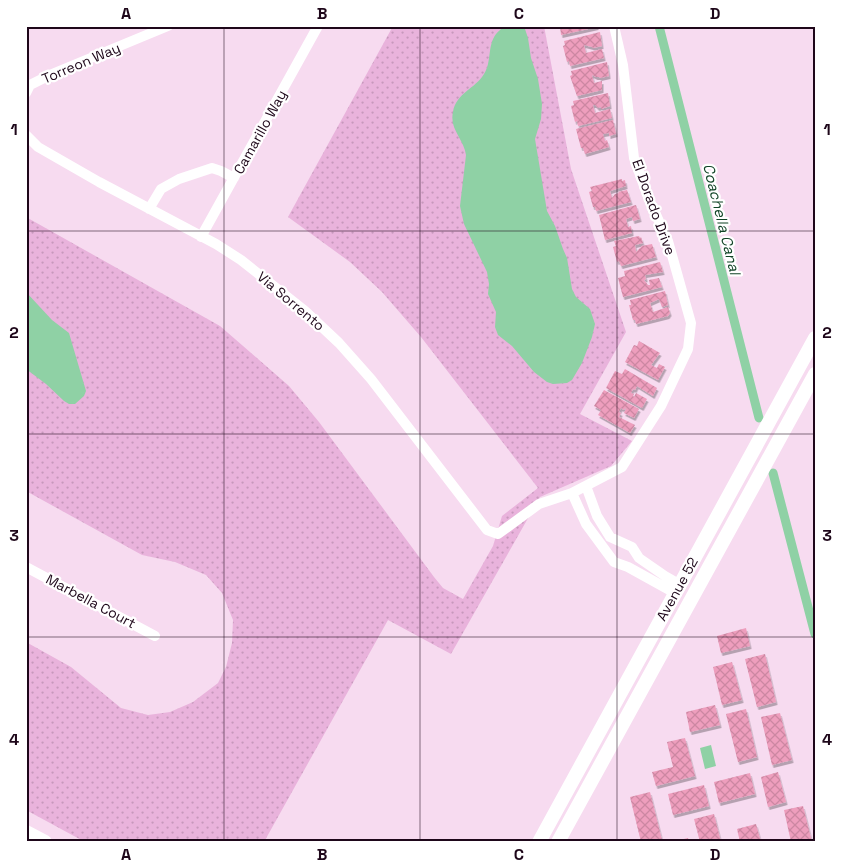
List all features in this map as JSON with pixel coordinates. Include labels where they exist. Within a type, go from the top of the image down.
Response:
[{"type":"main road","name":"Avenue 52","points":[[539,842],[815,338]]},
{"type":"main road","name":"Avenue 52","points":[[558,842],[815,374]]},
{"type":"main road","points":[[702,580],[695,574],[696,569],[714,537],[725,502]]},
{"type":"main road","points":[[658,659],[666,628],[685,591],[677,588]]},
{"type":"main road","points":[[570,819],[564,812],[587,769],[591,746]]},
{"type":"main road","points":[[26,832],[45,842]]},
{"type":"street","name":"Torreon Way","points":[[26,93],[30,85],[52,74],[168,26]]},
{"type":"street","name":"Camarillo Way","points":[[201,237],[318,26]]},
{"type":"street","name":"El Dorado Drive","points":[[498,534],[539,504],[572,493],[622,467],[661,406],[688,349],[690,323],[668,241],[648,198],[634,158],[623,65],[614,26]]},
{"type":"street","name":"Via Sorrento","points":[[26,134],[38,147],[216,244],[241,260],[305,311],[339,343],[370,379],[487,530],[498,534]]},
{"type":"street","points":[[149,209],[161,189],[179,179],[212,168],[234,178]]},
{"type":"street","points":[[586,486],[597,516],[610,536],[632,547],[639,558],[665,576],[677,588]]},
{"type":"street","points":[[572,493],[586,524],[614,562],[628,566],[677,588]]},
{"type":"street","points":[[609,554],[620,541]]},
{"type":"street","name":"Marbella Court","points":[[26,566],[156,636]]},
{"type":"shaded area","points":[[393,26],[544,26],[571,169],[626,332],[580,414],[632,441],[611,466],[540,497],[451,654],[388,620],[264,842],[85,842],[26,810],[26,642],[71,667],[121,708],[148,715],[170,712],[193,702],[218,683],[226,667],[232,643],[233,620],[222,593],[206,575],[175,562],[142,555],[26,491],[26,217],[220,326],[289,386],[319,422],[434,577],[443,588],[463,599],[493,546],[502,516],[538,488],[421,337],[382,292],[350,262],[288,217]]},
{"type":"shaded area","points":[[504,26],[524,26],[528,38],[542,104],[541,119],[535,139],[547,211],[567,258],[572,289],[576,297],[590,309],[595,324],[582,363],[572,380],[567,383],[553,384],[547,382],[534,372],[512,346],[498,335],[495,327],[496,312],[488,294],[487,272],[464,224],[460,206],[466,155],[453,124],[453,112],[458,100],[484,74],[493,39]]},
{"type":"shaded area","points":[[26,292],[52,320],[69,333],[86,391],[84,396],[75,404],[69,404],[64,401],[26,369]]},
{"type":"shaded area","points":[[711,745],[716,766],[705,769],[700,748]]},
{"type":"building","points":[[560,26],[597,26],[597,27],[561,35]]},
{"type":"building","points":[[600,32],[602,46],[593,48],[584,45],[586,53],[602,49],[604,58],[570,66],[569,61],[567,62],[563,46],[565,45],[564,41]]},
{"type":"building","points":[[607,62],[609,76],[600,78],[592,75],[594,83],[602,81],[602,90],[577,96],[570,76],[572,75],[571,71]]},
{"type":"building","points":[[608,93],[610,106],[601,109],[601,107],[598,108],[593,105],[595,113],[610,109],[612,118],[578,126],[577,121],[575,122],[571,106],[574,105],[573,101]]},
{"type":"building","points":[[613,120],[616,134],[609,136],[609,133],[603,134],[609,147],[585,154],[583,148],[581,148],[576,129]]},
{"type":"building","points":[[622,179],[622,181],[625,180],[626,186],[610,191],[612,198],[618,192],[627,190],[631,202],[596,211],[589,192],[592,191],[590,187]]},
{"type":"building","points":[[636,205],[640,219],[633,221],[632,217],[626,219],[628,227],[631,226],[632,233],[605,240],[599,215]]},
{"type":"building","points":[[639,236],[643,243],[635,245],[636,252],[642,246],[652,244],[656,257],[621,266],[619,261],[617,262],[613,247],[616,246],[614,241]]},
{"type":"building","points":[[660,262],[663,272],[645,275],[646,279],[644,280],[650,285],[649,280],[659,278],[662,287],[623,297],[618,278],[625,276],[624,271]]},
{"type":"building","points":[[665,291],[668,305],[662,307],[659,299],[650,303],[653,312],[668,307],[670,313],[668,316],[636,324],[629,305],[631,305],[630,300]]},
{"type":"building","points":[[639,341],[660,353],[651,365],[657,368],[659,364],[665,367],[658,380],[625,362],[634,345],[637,346]]},
{"type":"building","points":[[625,369],[657,388],[653,396],[637,386],[635,390],[633,389],[631,393],[634,394],[634,397],[636,393],[647,399],[642,408],[606,388],[615,371],[622,374]]},
{"type":"building","points":[[604,390],[639,409],[634,418],[624,413],[625,408],[624,410],[621,408],[619,412],[621,413],[619,417],[635,425],[630,433],[598,415],[601,410],[594,406]]},
{"type":"building","points":[[746,628],[750,646],[721,653],[717,636]]},
{"type":"building","points":[[765,654],[776,702],[757,707],[745,659]]},
{"type":"building","points":[[732,662],[742,700],[722,705],[713,667]]},
{"type":"building","points":[[715,705],[720,725],[690,732],[686,712]]},
{"type":"building","points":[[746,709],[757,757],[738,762],[726,714]]},
{"type":"building","points":[[780,713],[792,760],[772,765],[761,717]]},
{"type":"building","points":[[685,738],[695,776],[656,786],[652,772],[673,767],[667,742]]},
{"type":"building","points":[[778,772],[786,802],[768,807],[761,777]]},
{"type":"building","points":[[750,773],[755,794],[719,803],[714,782]]},
{"type":"building","points":[[704,785],[709,806],[673,815],[668,794]]},
{"type":"building","points":[[650,792],[662,840],[641,842],[630,797]]},
{"type":"building","points":[[803,806],[812,842],[791,842],[784,810]]},
{"type":"building","points":[[714,814],[721,842],[700,842],[694,819]]},
{"type":"building","points":[[756,824],[761,842],[740,842],[737,829]]},
{"type":"building","points":[[688,838],[689,842],[675,842],[675,841]]},
{"type":"waterway","name":"Coachella Canal","points":[[659,26],[759,418]]},
{"type":"waterway","name":"Coachella Canal","points":[[773,473],[815,634]]}]
